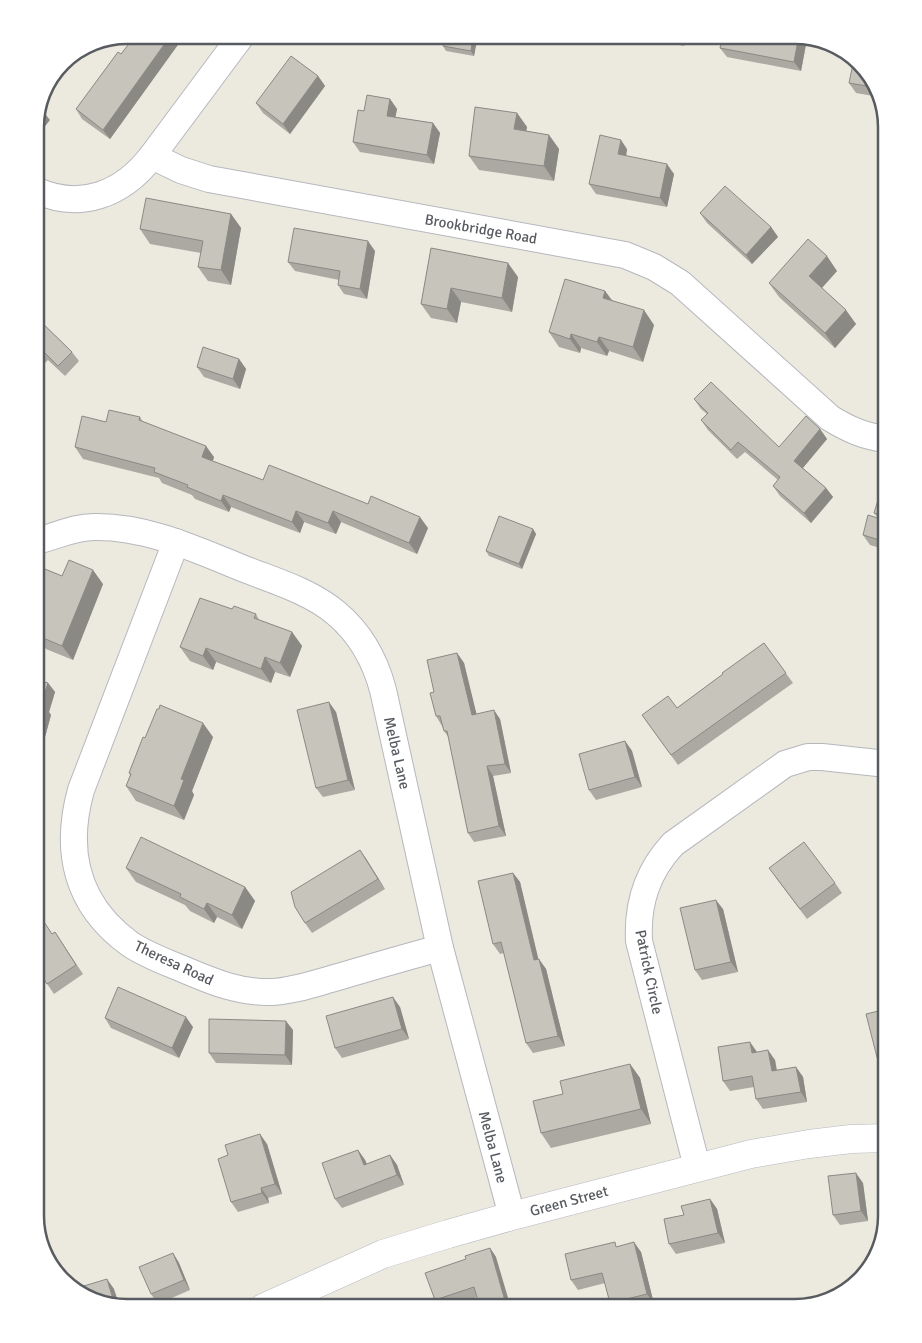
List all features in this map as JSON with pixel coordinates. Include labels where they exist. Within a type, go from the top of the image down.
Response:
[{"type":"street","points":[[44,193],[66,199],[97,196],[118,188],[130,179],[152,156],[235,44]]},
{"type":"street","name":"Brookbridge Road","points":[[152,156],[181,170],[209,179],[600,250],[640,260],[668,274],[680,283],[830,418],[858,433],[878,438]]},
{"type":"street","name":"Melba Lane","points":[[44,538],[72,530],[95,527],[134,532],[176,542],[310,595],[336,612],[366,647],[379,675],[383,690],[440,948],[512,1216]]},
{"type":"street","name":"Theresa Road","points":[[176,542],[81,790],[75,811],[74,855],[79,876],[99,915],[114,931],[132,945],[151,955],[217,983],[240,990],[256,992],[288,990],[440,948]]},
{"type":"street","name":"Patrick Circle","points":[[697,1167],[639,941],[639,910],[647,881],[663,855],[673,844],[785,764],[808,757],[878,763]]},
{"type":"street","name":"Green Street","points":[[283,1299],[383,1254],[512,1216],[751,1154],[809,1144],[878,1138]]},
{"type":"building","points":[[129,44],[165,44],[103,130],[76,109],[118,52],[121,54]]},
{"type":"building","points":[[443,44],[472,44],[471,51],[443,46]]},
{"type":"building","points":[[721,44],[797,44],[794,62],[720,48]]},
{"type":"building","points":[[291,56],[318,76],[283,124],[256,103]]},
{"type":"building","points":[[852,66],[868,86],[849,83]]},
{"type":"building","points":[[367,95],[390,99],[387,116],[433,123],[427,155],[353,142],[358,110],[364,111]]},
{"type":"building","points":[[475,107],[517,113],[514,129],[549,135],[544,166],[469,156]]},
{"type":"building","points":[[600,135],[621,140],[618,154],[667,164],[660,198],[589,184]]},
{"type":"building","points":[[725,186],[771,227],[746,255],[700,213]]},
{"type":"building","points":[[146,198],[231,214],[221,270],[198,267],[203,241],[140,229]]},
{"type":"building","points":[[294,228],[368,241],[360,289],[338,285],[340,271],[288,262]]},
{"type":"building","points":[[808,239],[827,256],[809,276],[846,310],[825,333],[769,283]]},
{"type":"building","points":[[431,248],[508,263],[502,298],[451,288],[447,309],[421,304]]},
{"type":"building","points":[[565,279],[605,291],[603,298],[644,310],[633,347],[599,337],[597,342],[571,334],[570,339],[549,332]]},
{"type":"building","points":[[44,325],[72,352],[58,366],[44,352]]},
{"type":"building","points":[[203,347],[239,359],[233,379],[197,367]]},
{"type":"building","points":[[711,382],[779,447],[806,416],[820,429],[794,461],[826,488],[804,513],[773,486],[780,477],[738,442],[731,450],[701,420],[708,413],[694,399]]},
{"type":"building","points":[[109,410],[140,417],[139,420],[206,446],[202,457],[263,480],[269,465],[368,504],[371,496],[420,517],[409,543],[333,511],[328,523],[296,511],[292,522],[223,495],[221,501],[187,487],[188,485],[154,472],[155,468],[75,447],[82,416],[106,422]]},
{"type":"building","points":[[878,500],[878,514],[874,513]]},
{"type":"building","points":[[868,515],[878,518],[878,540],[863,535]]},
{"type":"building","points":[[499,516],[533,529],[519,564],[486,551]]},
{"type":"building","points":[[69,560],[93,570],[62,646],[44,638],[44,569],[62,576]]},
{"type":"building","points":[[200,598],[232,609],[234,606],[256,614],[254,618],[292,632],[280,663],[265,657],[261,669],[206,648],[203,656],[180,647]]},
{"type":"building","points":[[764,643],[786,673],[671,755],[642,715],[668,696],[677,708]]},
{"type":"building","points":[[457,653],[472,715],[494,710],[505,764],[487,766],[499,826],[468,833],[447,731],[444,731],[440,716],[436,716],[430,693],[434,692],[427,660]]},
{"type":"building","points":[[44,682],[48,683],[44,695]]},
{"type":"building","points":[[329,702],[348,780],[316,788],[297,710]]},
{"type":"building","points":[[160,705],[203,723],[181,779],[184,780],[174,806],[126,786],[143,737],[145,738]]},
{"type":"building","points":[[625,741],[635,777],[589,790],[579,754]]},
{"type":"building","points":[[141,837],[245,887],[232,915],[207,903],[204,909],[180,897],[181,894],[126,868]]},
{"type":"building","points":[[804,842],[835,883],[800,909],[769,868]]},
{"type":"building","points":[[360,850],[378,879],[305,923],[295,907],[291,892]]},
{"type":"building","points":[[513,873],[534,960],[539,959],[558,1036],[526,1043],[501,942],[493,944],[478,881]]},
{"type":"building","points":[[716,900],[731,962],[695,970],[680,908]]},
{"type":"building","points":[[44,922],[52,934],[55,932],[76,965],[47,984],[44,980]]},
{"type":"building","points":[[118,987],[186,1017],[172,1048],[105,1018]]},
{"type":"building","points":[[393,997],[402,1029],[335,1048],[326,1016]]},
{"type":"building","points":[[878,1011],[878,1061],[866,1014]]},
{"type":"building","points":[[209,1019],[286,1021],[285,1055],[209,1053]]},
{"type":"building","points":[[750,1042],[752,1053],[768,1050],[772,1071],[796,1067],[801,1092],[756,1099],[752,1076],[723,1081],[718,1047]]},
{"type":"building","points":[[630,1064],[641,1109],[541,1133],[533,1101],[563,1094],[560,1081]]},
{"type":"building","points":[[260,1134],[275,1184],[261,1188],[262,1193],[231,1202],[218,1159],[228,1155],[225,1145]]},
{"type":"building","points":[[358,1150],[364,1165],[390,1155],[397,1175],[335,1199],[322,1163]]},
{"type":"building","points":[[856,1173],[861,1211],[833,1215],[828,1176]]},
{"type":"building","points":[[710,1199],[718,1233],[669,1244],[664,1219],[684,1215],[681,1206]]},
{"type":"building","points":[[615,1242],[616,1247],[634,1242],[647,1294],[626,1299],[609,1299],[602,1273],[571,1280],[565,1254]]},
{"type":"building","points":[[490,1248],[504,1299],[477,1299],[474,1287],[435,1299],[425,1273],[466,1259],[465,1256]]},
{"type":"building","points":[[173,1253],[184,1280],[151,1294],[139,1267]]},
{"type":"building","points":[[107,1279],[113,1298],[100,1295],[83,1286]]}]
